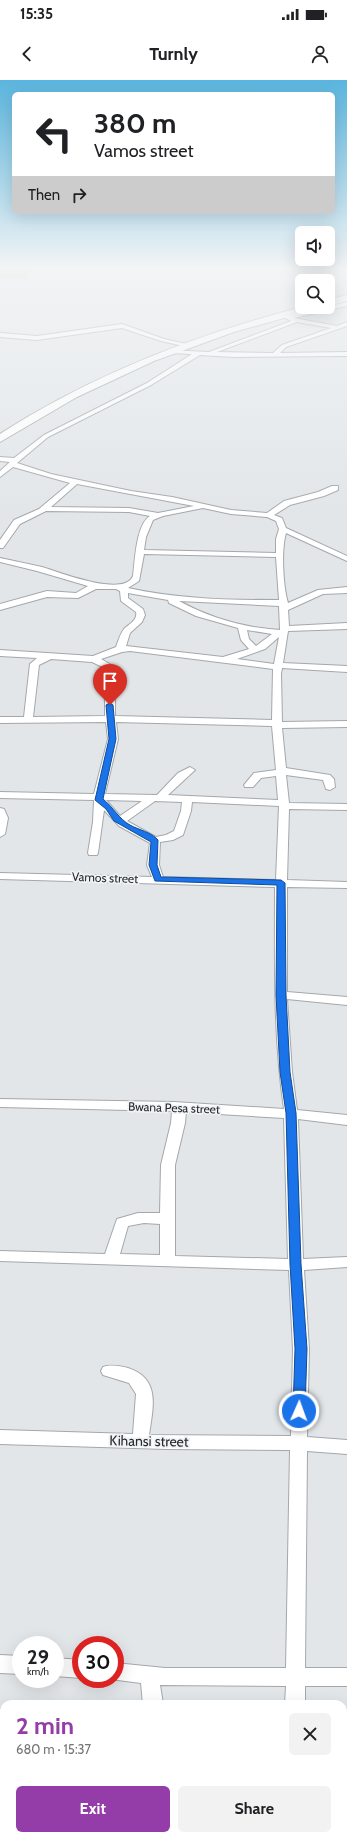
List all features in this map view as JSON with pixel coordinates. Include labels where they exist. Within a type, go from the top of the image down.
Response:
[{"type":"highway","points":[[0,439],[84,390],[170,351]]},
{"type":"street","points":[[0,475],[46,436],[149,384],[201,354],[212,350]]},
{"type":"street","points":[[274,355],[279,350]]},
{"type":"street","points":[[170,351],[201,354],[347,354]]},
{"type":"street","points":[[0,459],[14,462],[49,476],[231,512],[269,515],[279,520],[283,529],[280,539],[280,574],[284,606],[278,666],[277,724],[284,804],[284,840],[281,883],[281,995],[285,1072],[291,1113],[296,1264],[301,1349],[298,1443],[296,1700]]},
{"type":"street","points":[[0,546],[17,522],[44,509],[76,481]]},
{"type":"street","points":[[269,515],[287,503],[321,494],[335,488]]},
{"type":"street","points":[[44,509],[129,510],[159,514],[182,512],[204,506]]},
{"type":"street","points":[[0,560],[39,569],[95,586],[124,586],[135,581],[142,552],[142,537],[150,519],[159,514]]},
{"type":"street","points":[[283,529],[346,558]]},
{"type":"street","points":[[142,552],[280,555]]},
{"type":"street","points":[[0,607],[47,594],[78,595],[95,586]]},
{"type":"street","points":[[112,586],[124,590],[167,598],[284,606],[324,590],[347,590]]},
{"type":"street","points":[[120,649],[126,632],[139,620],[141,615],[140,611],[124,599],[124,590]]},
{"type":"street","points":[[167,598],[191,612],[242,626],[282,632],[347,626]]},
{"type":"street","points":[[212,619],[215,614],[234,603]]},
{"type":"street","points":[[242,626],[245,640],[255,650]]},
{"type":"street","points":[[217,661],[255,650],[273,640],[282,632]]},
{"type":"street","points":[[94,659],[120,649],[130,648],[217,661],[278,666],[347,669]]},
{"type":"street","points":[[0,653],[94,659],[115,670],[117,674],[117,681],[110,696],[113,739],[99,798],[98,822],[93,852]]},
{"type":"street","points":[[28,720],[35,664],[38,661],[52,656]]},
{"type":"street","points":[[0,720],[111,720],[347,724]]},
{"type":"street","points":[[120,821],[157,797],[190,770]]},
{"type":"street","points":[[249,785],[258,775],[282,771],[326,777],[329,779],[330,787]]},
{"type":"street","points":[[0,795],[99,798],[157,797],[187,800],[347,807]]},
{"type":"street","points":[[99,798],[120,821],[154,840],[169,838],[179,834],[186,811],[187,800]]},
{"type":"street","points":[[0,811],[3,822],[0,834]]},
{"type":"street","points":[[154,840],[156,846],[153,865],[158,879]]},
{"type":"street","name":"Vamos street","points":[[0,876],[347,885]]},
{"type":"street","points":[[281,995],[347,1001]]},
{"type":"street","name":"Bwana Pesa street","points":[[0,1104],[179,1108],[291,1113],[347,1120]]},
{"type":"street","points":[[167,1261],[168,1164],[178,1123],[179,1108]]},
{"type":"street","points":[[111,1259],[114,1244],[122,1223],[135,1218],[168,1219]]},
{"type":"street","points":[[0,1256],[296,1264],[347,1262]]},
{"type":"street","points":[[109,1371],[123,1372],[134,1376],[142,1383],[144,1390],[144,1401],[140,1441]]},
{"type":"street","name":"Kihansi street","points":[[0,1437],[298,1443],[347,1447]]},
{"type":"street","points":[[0,1664],[12,1665]]},
{"type":"street","points":[[124,1673],[149,1675],[347,1677]]},
{"type":"street","points":[[149,1675],[153,1700]]},
{"type":"route","points":[[110,705],[113,739],[99,800],[109,808],[117,819],[127,826],[152,838],[155,842],[156,846],[153,865],[158,879],[281,883],[281,995],[285,1072],[291,1113],[296,1264],[301,1349],[299,1411]]}]
